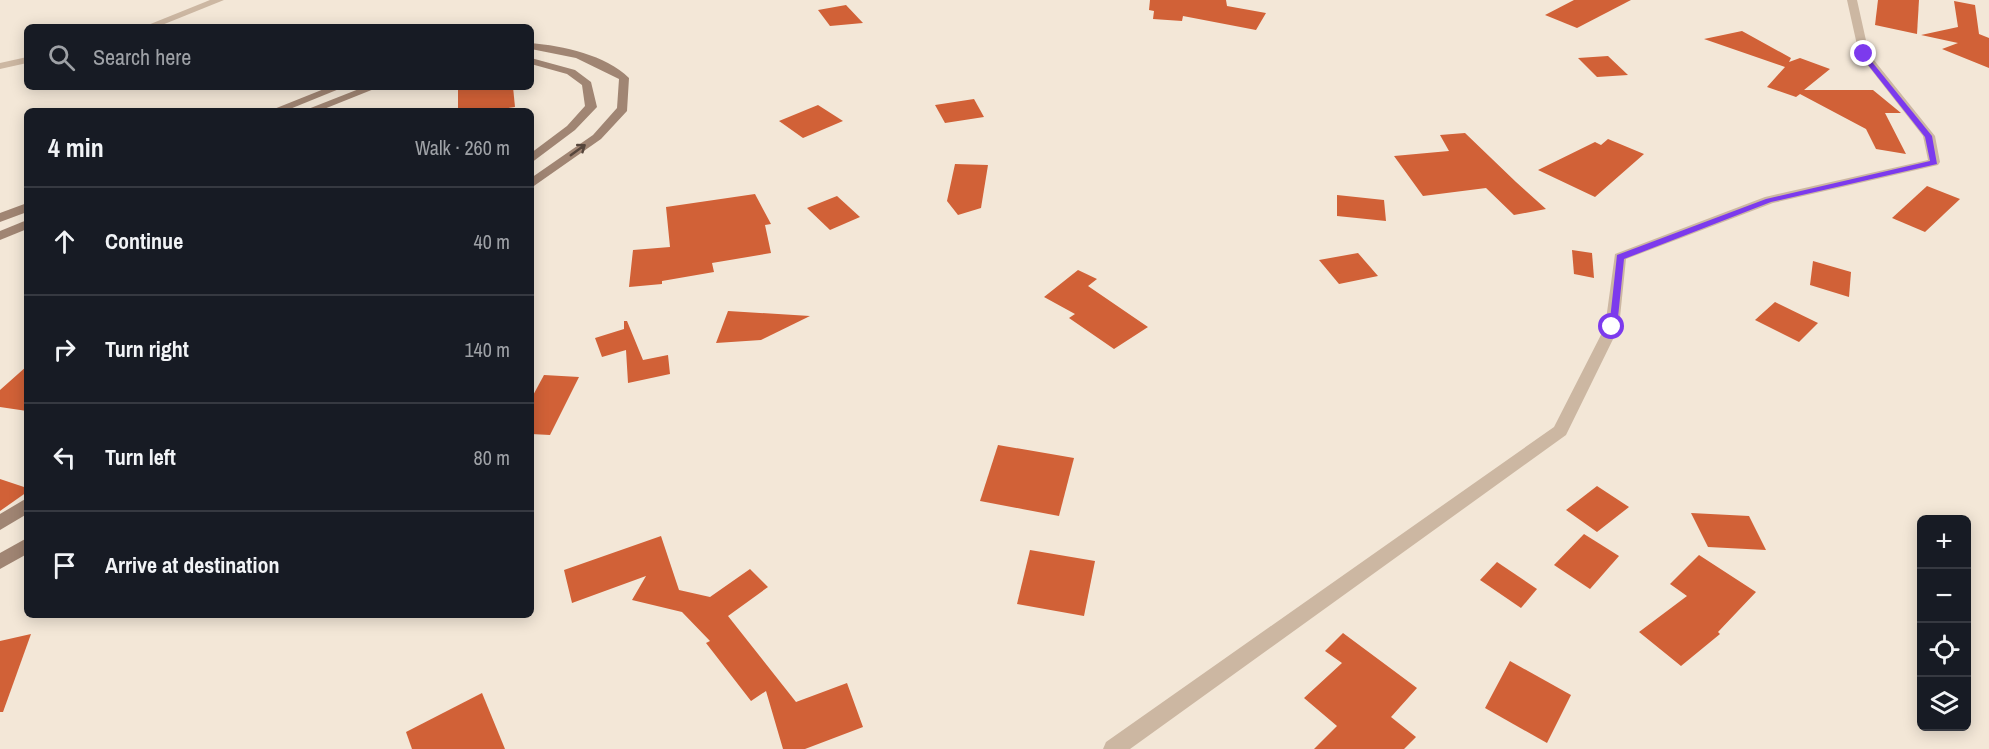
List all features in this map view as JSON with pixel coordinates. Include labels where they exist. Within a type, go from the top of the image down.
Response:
[{"type":"street","points":[[156,24],[219,0]]},
{"type":"street","points":[[1113,749],[1560,431],[1612,327],[1620,257],[1768,200],[1934,162],[1929,136],[1864,54],[1852,0]]},
{"type":"street","points":[[534,46],[559,49],[599,62],[624,78],[623,110],[597,137],[534,182]]},
{"type":"street","points":[[0,66],[24,61]]},
{"type":"street","points":[[534,62],[571,72],[587,84],[591,107],[571,128],[534,157]]},
{"type":"street","points":[[283,108],[331,90]]},
{"type":"street","points":[[317,108],[366,90]]},
{"type":"street","points":[[0,218],[24,208]]},
{"type":"street","points":[[0,236],[24,225]]},
{"type":"street","points":[[0,523],[24,507]]},
{"type":"street","points":[[0,562],[24,547]]},
{"type":"building","points":[[1150,0],[1226,0],[1227,6],[1266,13],[1256,30],[1183,16],[1182,21],[1153,19],[1154,11],[1149,10]]},
{"type":"building","points":[[1574,0],[1631,0],[1577,28],[1545,15]]},
{"type":"building","points":[[1878,0],[1919,0],[1917,34],[1875,25]]},
{"type":"building","points":[[1954,1],[1975,5],[1979,34],[1989,38],[1989,68],[1942,49],[1958,43],[1921,35],[1958,27]]},
{"type":"building","points":[[846,5],[863,23],[830,26],[818,10]]},
{"type":"building","points":[[1742,31],[1791,58],[1789,62],[1800,58],[1830,69],[1804,90],[1873,90],[1901,113],[1885,113],[1906,154],[1876,149],[1866,129],[1800,94],[1796,97],[1767,87],[1785,67],[1704,39]]},
{"type":"building","points":[[1608,56],[1628,75],[1597,77],[1578,58]]},
{"type":"building","points":[[458,90],[513,90],[515,107],[458,108]]},
{"type":"building","points":[[974,99],[984,117],[945,123],[935,105]]},
{"type":"building","points":[[818,105],[843,121],[803,138],[779,121]]},
{"type":"building","points":[[1465,133],[1546,209],[1514,215],[1486,188],[1423,196],[1394,156],[1449,151],[1440,135]]},
{"type":"building","points":[[1608,139],[1644,154],[1595,197],[1538,170],[1595,142],[1601,145]]},
{"type":"building","points":[[955,164],[988,165],[981,208],[958,215],[947,201]]},
{"type":"building","points":[[1927,186],[1960,199],[1925,232],[1892,218]]},
{"type":"building","points":[[755,194],[771,224],[765,225],[771,253],[712,263],[714,272],[662,281],[662,284],[629,287],[633,250],[670,247],[666,207]]},
{"type":"building","points":[[1337,195],[1384,200],[1386,221],[1337,216]]},
{"type":"building","points":[[837,196],[860,217],[830,230],[807,208]]},
{"type":"building","points":[[1572,250],[1592,253],[1594,278],[1574,274]]},
{"type":"building","points":[[1358,253],[1378,276],[1339,284],[1319,260]]},
{"type":"building","points":[[1813,261],[1851,272],[1849,297],[1810,285]]},
{"type":"building","points":[[1078,270],[1097,279],[1088,286],[1148,327],[1114,349],[1069,318],[1075,314],[1044,297]]},
{"type":"building","points":[[1775,302],[1818,323],[1799,342],[1755,320]]},
{"type":"building","points":[[728,311],[810,316],[761,340],[716,343]]},
{"type":"building","points":[[624,321],[627,321],[643,360],[668,355],[670,374],[628,383],[626,350],[602,357],[595,338],[624,329]]},
{"type":"building","points":[[24,369],[24,411],[0,407],[0,390]]},
{"type":"building","points":[[544,375],[579,377],[550,435],[534,434],[534,393]]},
{"type":"building","points":[[998,445],[1074,458],[1059,516],[980,501]]},
{"type":"building","points":[[0,479],[24,487],[24,494],[0,511]]},
{"type":"building","points":[[1597,486],[1629,507],[1597,532],[1566,510]]},
{"type":"building","points":[[1691,513],[1749,516],[1766,550],[1708,547]]},
{"type":"building","points":[[1584,534],[1619,556],[1590,589],[1554,565]]},
{"type":"building","points":[[661,536],[679,590],[710,597],[750,569],[768,587],[728,616],[796,702],[847,683],[863,727],[805,749],[783,749],[766,691],[751,701],[706,643],[710,641],[682,612],[632,600],[646,576],[572,603],[564,570]]},
{"type":"building","points":[[1030,550],[1095,561],[1084,616],[1017,604]]},
{"type":"building","points":[[1699,555],[1756,592],[1718,632],[1720,634],[1681,666],[1639,632],[1687,596],[1670,584]]},
{"type":"building","points":[[1497,562],[1537,589],[1521,608],[1480,580]]},
{"type":"building","points":[[1343,633],[1417,688],[1391,717],[1416,737],[1404,749],[1314,749],[1337,726],[1304,698],[1342,663],[1325,651]]},
{"type":"building","points":[[31,634],[3,712],[0,712],[0,641]]},
{"type":"building","points":[[1510,661],[1571,695],[1547,743],[1485,708]]},
{"type":"building","points":[[482,693],[505,749],[412,749],[406,732]]},
{"type":"route","points":[[1612,327],[1620,257],[1768,200],[1934,162],[1929,136],[1864,54]]}]
